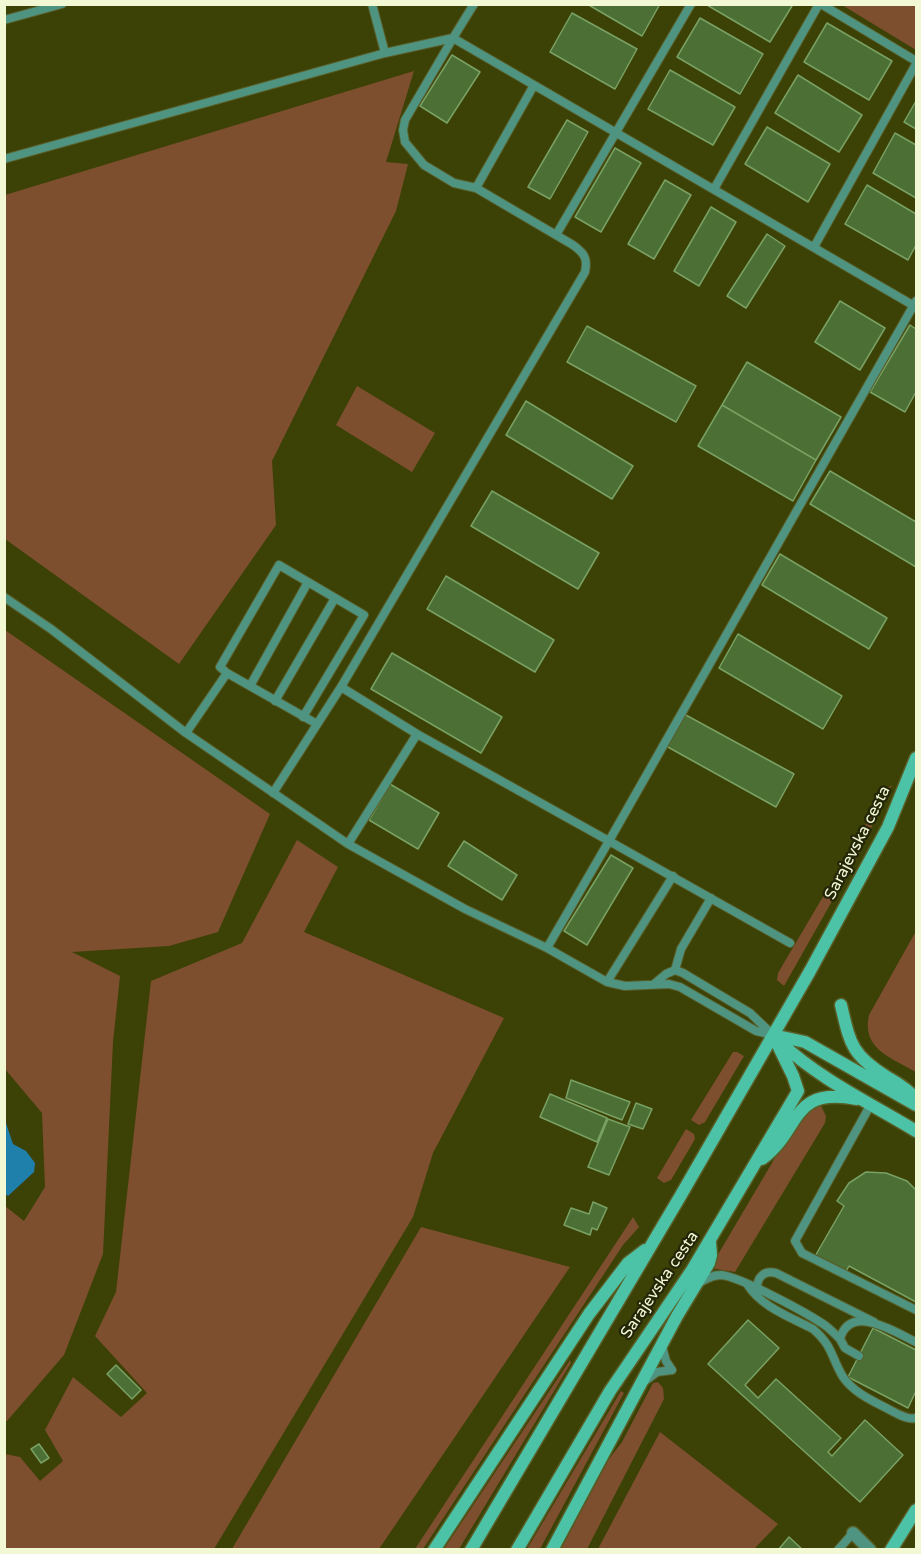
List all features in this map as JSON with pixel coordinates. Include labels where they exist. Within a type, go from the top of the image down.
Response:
[{"type":"main road","name":"Sarajevska cesta","points":[[471,1550],[752,1073],[888,827],[916,758]]},
{"type":"main road","points":[[841,1005],[849,1038],[856,1052],[867,1064],[906,1089],[916,1099]]},
{"type":"main road","name":"Sarajevska cesta","points":[[517,1550],[609,1391],[673,1299],[798,1091],[773,1035]]},
{"type":"main road","points":[[773,1035],[797,1058],[916,1131]]},
{"type":"main road","points":[[773,1035],[805,1042],[916,1105]]},
{"type":"main road","points":[[756,1163],[772,1151],[795,1117],[812,1102],[831,1097],[869,1102]]},
{"type":"main road","points":[[552,1550],[662,1345],[709,1263],[710,1240]]},
{"type":"main road","points":[[434,1550],[589,1314],[628,1263],[649,1248]]},
{"type":"main road","points":[[891,1550],[916,1510]]},
{"type":"street","points":[[853,1533],[870,1550]]},
{"type":"lane","points":[[4,20],[62,4]]},
{"type":"lane","points":[[372,4],[385,53]]},
{"type":"lane","points":[[273,793],[341,687],[585,272],[587,261],[582,252],[476,188],[454,183],[424,165],[405,142],[403,130],[405,120],[474,4]]},
{"type":"lane","points":[[556,235],[691,4]]},
{"type":"lane","points":[[714,189],[820,4],[916,63],[814,247]]},
{"type":"lane","points":[[4,159],[385,53],[453,38],[916,304],[547,948]]},
{"type":"lane","points":[[476,188],[534,85]]},
{"type":"lane","points":[[303,717],[364,615],[279,566],[220,668],[275,701],[303,717],[317,724]]},
{"type":"lane","points":[[250,686],[308,582]]},
{"type":"lane","points":[[4,597],[51,629],[186,734],[348,844],[465,909],[547,948],[607,982],[625,987],[654,984],[680,987],[756,1031],[773,1035]]},
{"type":"lane","points":[[275,701],[335,598]]},
{"type":"lane","points":[[186,734],[227,673]]},
{"type":"lane","points":[[341,687],[417,734],[790,943]]},
{"type":"lane","points":[[348,844],[417,734]]},
{"type":"lane","points":[[607,982],[673,876]]},
{"type":"lane","points":[[675,970],[681,949],[711,898]]},
{"type":"lane","points":[[654,984],[675,970],[691,977],[750,1013],[773,1035]]},
{"type":"lane","points":[[869,1102],[795,1241],[802,1253],[916,1310]]},
{"type":"lane","points":[[757,1289],[757,1283],[763,1275],[776,1273],[916,1342]]},
{"type":"lane","points":[[695,1286],[707,1278],[722,1275],[747,1284],[816,1320],[840,1339],[845,1348],[859,1356]]},
{"type":"lane","points":[[747,1284],[763,1303],[820,1334],[830,1346],[843,1377],[862,1395],[906,1418],[916,1418]]},
{"type":"lane","points":[[840,1339],[844,1328],[854,1323],[863,1320],[874,1322]]},
{"type":"lane","points":[[640,1386],[657,1372],[672,1370],[666,1361],[662,1345]]},
{"type":"lane","points":[[838,1550],[853,1533]]},
{"type":"shaded area","points":[[842,5],[916,5],[916,50]]},
{"type":"shaded area","points":[[414,71],[386,162],[408,164],[396,211],[272,461],[276,525],[179,664],[5,539],[5,195]]},
{"type":"shaded area","points":[[357,386],[435,433],[412,472],[336,425]]},
{"type":"shaded area","points":[[5,630],[270,814],[218,932],[169,946],[72,952],[120,976],[113,1042],[103,1254],[64,1355],[7,1421],[4,1421],[5,1206],[24,1221],[45,1187],[42,1113],[5,1069]]},
{"type":"shaded area","points":[[892,785],[857,857],[784,986],[777,980],[778,973],[887,788]]},
{"type":"shaded area","points":[[297,840],[338,867],[304,932],[504,1018],[433,1153],[413,1217],[214,1549],[5,1549],[5,1454],[20,1457],[40,1481],[63,1461],[45,1430],[73,1377],[121,1417],[147,1393],[95,1336],[116,1292],[151,981],[242,943]]},
{"type":"shaded area","points":[[916,931],[916,1072],[880,1051],[870,1036],[868,1027],[869,1015]]},
{"type":"shaded area","points":[[733,1052],[744,1056],[705,1122],[699,1125],[691,1120]]},
{"type":"shaded area","points":[[820,1104],[826,1116],[825,1123],[735,1272],[710,1268],[795,1124],[807,1111]]},
{"type":"shaded area","points":[[686,1129],[694,1134],[695,1139],[671,1180],[664,1183],[657,1178]]},
{"type":"shaded area","points":[[633,1217],[639,1227],[623,1245],[423,1549],[415,1549]]},
{"type":"shaded area","points":[[421,1227],[570,1267],[379,1549],[232,1549]]},
{"type":"shaded area","points":[[570,1360],[571,1363],[459,1549],[444,1549]]},
{"type":"shaded area","points":[[658,1382],[663,1388],[664,1399],[587,1549],[561,1549],[653,1383]]},
{"type":"shaded area","points":[[621,1391],[624,1393],[540,1549],[527,1549]]},
{"type":"shaded area","points":[[660,1432],[778,1524],[754,1549],[598,1549]]},
{"type":"water","points":[[4,1117],[13,1144],[26,1151],[35,1163],[34,1172],[8,1196],[4,1193]]},
{"type":"building","points":[[587,4],[660,4],[642,36]]},
{"type":"building","points":[[790,4],[792,6],[770,42],[707,5]]},
{"type":"building","points":[[572,13],[637,49],[615,89],[550,52]]},
{"type":"building","points":[[700,18],[763,54],[740,94],[677,57]]},
{"type":"building","points":[[827,23],[892,61],[869,100],[804,62]]},
{"type":"building","points":[[452,55],[480,72],[447,123],[420,106]]},
{"type":"building","points":[[670,70],[735,107],[713,145],[648,109]]},
{"type":"building","points":[[798,75],[862,115],[839,152],[775,113]]},
{"type":"building","points":[[916,101],[916,129],[904,122]]},
{"type":"building","points":[[567,120],[588,132],[550,199],[528,187]]},
{"type":"building","points":[[767,127],[830,164],[808,202],[745,164]]},
{"type":"building","points":[[895,133],[916,145],[916,198],[873,173]]},
{"type":"building","points":[[615,148],[641,163],[601,232],[575,217]]},
{"type":"building","points":[[665,180],[691,195],[654,259],[628,244]]},
{"type":"building","points":[[867,185],[916,214],[916,245],[908,260],[845,224]]},
{"type":"building","points":[[711,207],[736,222],[699,286],[674,271]]},
{"type":"building","points":[[767,234],[785,246],[746,308],[727,296]]},
{"type":"building","points":[[840,301],[885,328],[860,370],[815,342]]},
{"type":"building","points":[[910,325],[916,329],[916,392],[905,412],[870,392]]},
{"type":"building","points":[[587,326],[696,386],[676,422],[567,362]]},
{"type":"building","points":[[747,362],[841,417],[816,460],[722,405]]},
{"type":"building","points":[[526,401],[633,466],[612,499],[506,435]]},
{"type":"building","points":[[722,405],[816,460],[793,501],[698,446]]},
{"type":"building","points":[[830,471],[916,522],[916,567],[810,504]]},
{"type":"building","points":[[492,491],[599,553],[578,589],[471,526]]},
{"type":"building","points":[[780,554],[887,618],[869,649],[762,585]]},
{"type":"building","points":[[446,576],[554,640],[535,672],[427,609]]},
{"type":"building","points":[[738,634],[842,696],[823,729],[719,668]]},
{"type":"building","points":[[392,653],[502,717],[481,753],[371,689]]},
{"type":"building","points":[[684,714],[794,774],[776,807],[666,746]]},
{"type":"building","points":[[390,784],[439,813],[418,849],[369,820]]},
{"type":"building","points":[[464,841],[517,875],[502,900],[448,866]]},
{"type":"building","points":[[611,855],[633,868],[587,945],[564,931]]},
{"type":"building","points":[[571,1080],[630,1102],[622,1120],[566,1098]]},
{"type":"building","points":[[550,1094],[607,1118],[597,1142],[540,1117]]},
{"type":"building","points":[[636,1103],[652,1109],[643,1129],[628,1124]]},
{"type":"building","points":[[608,1119],[630,1127],[609,1175],[588,1167]]},
{"type":"building","points":[[866,1172],[886,1173],[907,1181],[916,1190],[916,1302],[849,1266],[844,1275],[814,1258],[844,1206],[837,1201],[849,1183]]},
{"type":"building","points":[[593,1202],[607,1208],[597,1230],[592,1228],[590,1235],[564,1225],[571,1208],[589,1214]]},
{"type":"building","points":[[748,1320],[779,1348],[745,1385],[758,1398],[776,1379],[841,1438],[828,1452],[832,1456],[865,1420],[903,1455],[860,1502],[708,1364]]},
{"type":"building","points":[[873,1328],[916,1350],[916,1391],[908,1408],[848,1377]]},
{"type":"building","points":[[116,1365],[141,1390],[132,1399],[107,1374]]},
{"type":"building","points":[[39,1444],[49,1458],[41,1463],[31,1449]]},
{"type":"building","points":[[789,1537],[803,1550],[778,1550]]}]
